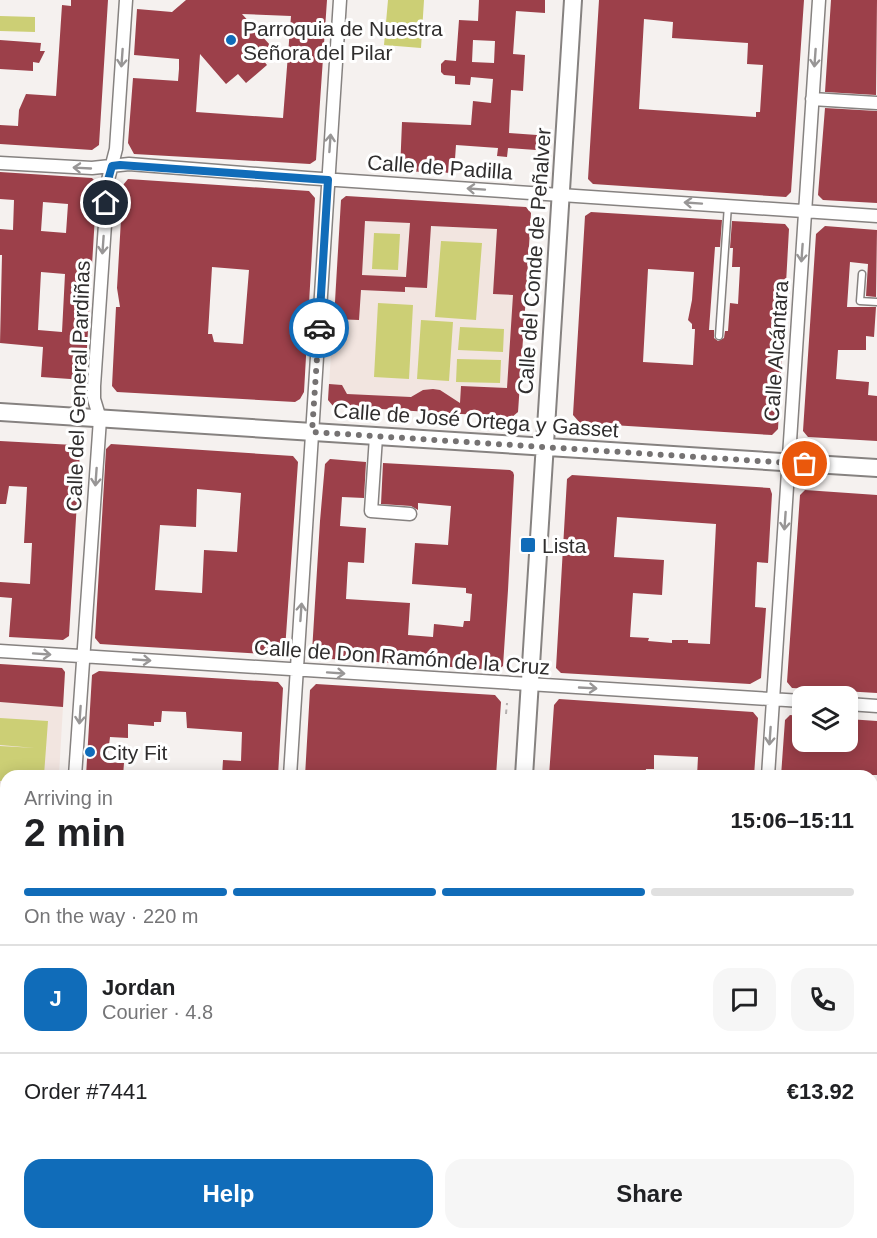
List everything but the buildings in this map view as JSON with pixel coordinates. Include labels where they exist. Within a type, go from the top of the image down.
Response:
[{"type":"street","name":"Calle del General Pardiñas","points":[[75,770],[100,419],[94,399],[94,386],[108,180],[116,149],[126,0]]},
{"type":"street","points":[[290,770],[340,0]]},
{"type":"street","name":"Calle del Conde de Peñalver","points":[[524,770],[573,0]]},
{"type":"street","name":"Calle Alcántara","points":[[768,770],[819,0]]},
{"type":"street","points":[[812,99],[877,103]]},
{"type":"street","name":"Calle de Padilla","points":[[0,163],[92,168],[129,164],[328,180],[877,216]]},
{"type":"street","name":"Calle de José Ortega y Gasset","points":[[0,412],[877,468]]},
{"type":"street","points":[[376,436],[371,511],[410,514]]},
{"type":"street","name":"Calle de Don Ramón de la Cruz","points":[[0,651],[792,700]]},
{"type":"street","points":[[858,705],[877,706]]},
{"type":"lane","points":[[719,336],[728,205]]},
{"type":"lane","points":[[862,274],[860,301],[877,302]]},
{"type":"path","points":[[506,714],[507,703]]},
{"type":"shaded area","points":[[346,196],[526,207],[531,213],[518,412],[512,417],[333,406],[328,400],[341,200]]},
{"type":"shaded area","points":[[0,664],[62,668],[65,672],[59,770],[0,770]]},
{"type":"green space","points":[[388,0],[424,0],[421,48],[384,45]]},
{"type":"green space","points":[[0,16],[35,17],[35,32],[0,31]]},
{"type":"green space","points":[[374,233],[400,234],[398,270],[372,269]]},
{"type":"green space","points":[[441,241],[482,243],[476,320],[435,317]]},
{"type":"green space","points":[[378,303],[413,305],[409,379],[374,377]]},
{"type":"green space","points":[[421,320],[453,322],[449,381],[417,379]]},
{"type":"green space","points":[[460,327],[504,329],[503,352],[458,350]]},
{"type":"green space","points":[[457,359],[501,360],[500,383],[456,382]]},
{"type":"green space","points":[[0,718],[48,721],[44,770],[0,770],[0,746],[35,748],[0,745]]},
{"type":"way so far","points":[[319,328],[312,432],[805,464]]},
{"type":"place","name":"Parroquia de Nuestra Señora del Pilar","points":[[231,40]]},
{"type":"place","name":"Lista","points":[[528,545]]},
{"type":"place","name":"City Fit","points":[[90,752]]},
{"type":"route","points":[[106,203],[112,166],[129,164],[328,180],[319,328]]}]
